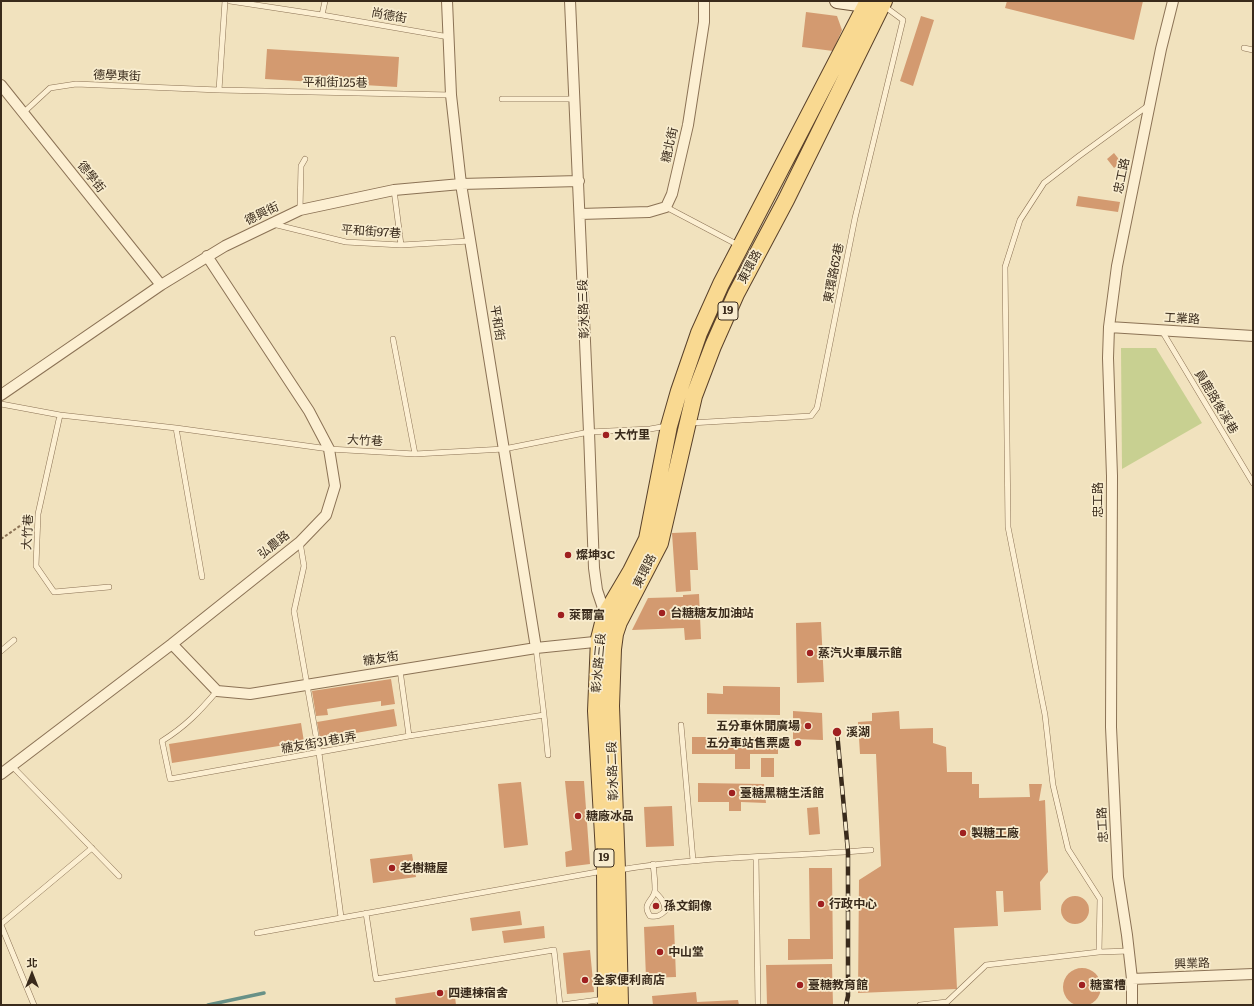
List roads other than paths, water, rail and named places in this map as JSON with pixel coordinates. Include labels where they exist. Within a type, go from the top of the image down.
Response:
[{"type":"main road","points":[[838,1],[876,2]]},
{"type":"main road","name":"東環路","points":[[609,639],[660,543],[679,424],[679,391],[700,332],[721,284],[741,246],[876,2]]},
{"type":"main road","name":"東環路","points":[[605,615],[631,571],[647,539],[679,424],[694,396],[712,346],[736,294],[786,200],[876,2]]},
{"type":"main road","name":"彰水路三段","points":[[596,711],[609,639],[605,615]]},
{"type":"main road","name":"彰水路二段","points":[[609,639],[612,649],[610,1003]]},
{"type":"main road","name":"彰水路二段","points":[[596,711],[611,870]]},
{"type":"street","name":"平和街","points":[[447,1],[452,95],[461,184],[536,648]]},
{"type":"street","name":"彰水路三段","points":[[570,1],[579,181],[594,568],[597,590],[605,615]]},
{"type":"street","name":"糖北街","points":[[666,206],[672,194],[688,125],[704,22],[704,1]]},
{"type":"street","name":"忠工路","points":[[1132,1005],[1132,980],[1129,951],[1118,877],[1111,727],[1112,476],[1108,358],[1109,327],[1117,266],[1161,49],[1173,1]]},
{"type":"street","name":"德學街","points":[[1,85],[161,285]]},
{"type":"street","name":"德興街","points":[[1,396],[161,285],[207,256],[300,210],[394,190],[461,184],[579,181]]},
{"type":"street","points":[[580,214],[649,212],[666,206]]},
{"type":"street","name":"弘農路","points":[[1,774],[172,644],[300,542],[326,515],[335,486],[330,449],[309,411],[207,256]]},
{"type":"street","name":"工業路","points":[[1109,327],[1253,336]]},
{"type":"street","name":"糖友街","points":[[217,691],[250,694],[536,648],[609,639]]},
{"type":"street","points":[[172,644],[217,691]]},
{"type":"street","name":"興業路","points":[[1132,980],[1253,974]]},
{"type":"lane","points":[[219,90],[225,1]]},
{"type":"lane","name":"尚德街","points":[[230,1],[449,37]]},
{"type":"lane","points":[[322,15],[325,1]]},
{"type":"lane","name":"東環路62巷","points":[[679,424],[811,416],[817,408],[855,218],[903,20],[876,2]]},
{"type":"lane","points":[[1244,48],[1253,50]]},
{"type":"lane","name":"德學東街","points":[[23,113],[50,88],[76,84],[219,90]]},
{"type":"lane","name":"平和街125巷","points":[[219,90],[452,95]]},
{"type":"lane","points":[[502,99],[575,99]]},
{"type":"lane","points":[[1099,952],[1100,899],[1068,849],[1053,785],[1045,715],[1008,527],[1005,267],[1020,220],[1044,183],[1150,105]]},
{"type":"lane","points":[[300,210],[301,166],[305,159]]},
{"type":"lane","points":[[394,190],[401,245]]},
{"type":"lane","points":[[666,206],[741,246]]},
{"type":"lane","name":"平和街97巷","points":[[272,224],[346,242],[401,245],[470,241]]},
{"type":"lane","name":"員鹿路後溪巷","points":[[1162,330],[1253,483]]},
{"type":"lane","points":[[393,339],[415,454]]},
{"type":"lane","name":"大竹巷","points":[[1,404],[60,415],[176,428],[330,449],[415,454],[504,449],[589,432],[650,429],[679,424]]},
{"type":"lane","name":"大竹巷","points":[[60,415],[38,514],[36,566],[54,592],[109,587]]},
{"type":"lane","points":[[176,428],[202,577]]},
{"type":"lane","points":[[300,542],[304,566],[294,610],[318,753],[341,918]]},
{"type":"lane","points":[[1,651],[14,640]]},
{"type":"lane","points":[[536,648],[548,755]]},
{"type":"lane","points":[[400,670],[409,736]]},
{"type":"lane","name":"糖友街31巷1弄","points":[[217,691],[197,714],[178,731],[162,741],[170,779],[409,736],[544,716]]},
{"type":"lane","points":[[681,725],[693,860]]},
{"type":"lane","points":[[12,766],[119,876]]},
{"type":"lane","points":[[34,1005],[1,924],[92,848]]},
{"type":"lane","points":[[257,933],[611,870],[653,864],[693,860],[871,850]]},
{"type":"lane","points":[[756,857],[758,1005]]},
{"type":"lane","points":[[653,864],[655,892],[647,906],[647,912],[650,916],[656,917],[661,916],[665,911],[665,905],[663,900],[655,892]]},
{"type":"lane","points":[[366,913],[376,979],[554,950],[561,1005],[610,1003]]},
{"type":"lane","points":[[920,1005],[947,1002],[986,965],[1099,952],[1129,951]]},
{"type":"waterway","points":[[208,1005],[264,993]]},
{"type":"railway","points":[[837,732],[848,852],[848,996],[846,1005]]},
{"type":"place","name":"大竹里","points":[[606,435]]},
{"type":"place","name":"燦坤3C","points":[[568,555]]},
{"type":"place","name":"台糖糖友加油站","points":[[662,613]]},
{"type":"place","name":"萊爾富","points":[[561,615]]},
{"type":"place","name":"蒸汽火車展示館","points":[[810,653]]},
{"type":"place","name":"五分車休閒廣場","points":[[808,726]]},
{"type":"place","name":"溪湖","points":[[837,732]]},
{"type":"place","name":"五分車站售票處","points":[[798,743]]},
{"type":"place","name":"臺糖黑糖生活館","points":[[732,793]]},
{"type":"place","name":"糖廠冰品","points":[[578,816]]},
{"type":"place","name":"製糖工廠","points":[[963,833]]},
{"type":"place","name":"老樹糖屋","points":[[392,868]]},
{"type":"place","name":"行政中心","points":[[821,904]]},
{"type":"place","name":"孫文銅像","points":[[656,906]]},
{"type":"place","name":"中山堂","points":[[660,952]]},
{"type":"place","name":"全家便利商店","points":[[585,980]]},
{"type":"place","name":"臺糖教育館","points":[[800,985]]},
{"type":"place","name":"糖蜜槽","points":[[1082,985]]},
{"type":"place","name":"四連棟宿舍","points":[[440,993]]}]
